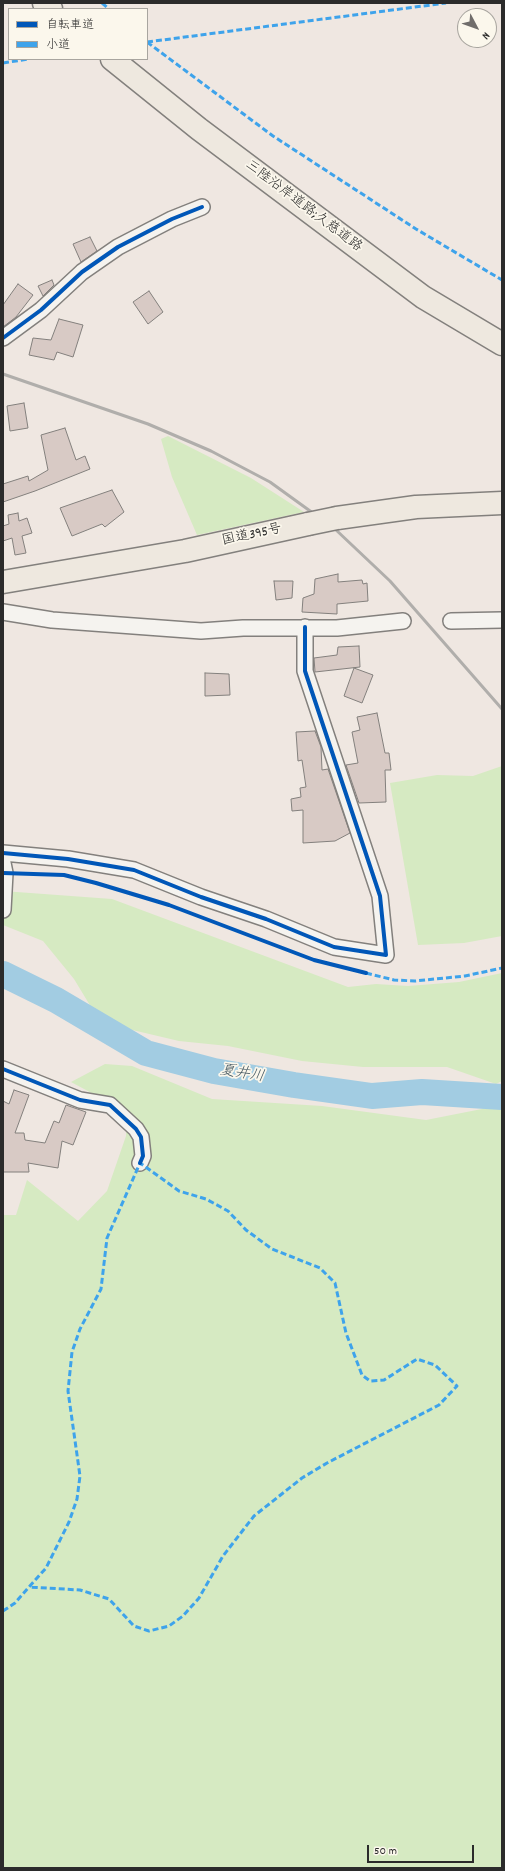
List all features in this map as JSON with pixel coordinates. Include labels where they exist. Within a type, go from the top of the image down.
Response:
[{"type":"highway","name":"三陸沿岸道路;久慈道路","points":[[113,60],[199,129],[422,297],[502,344]]},
{"type":"highway","name":"国道395号","points":[[3,582],[185,551],[337,518],[416,507],[502,503]]},
{"type":"street","points":[[3,338],[41,310],[82,272],[118,247],[202,207]]},
{"type":"street","points":[[3,612],[52,620],[201,631],[305,627],[337,628],[403,621]]},
{"type":"street","points":[[451,621],[502,620]]},
{"type":"street","points":[[3,853],[68,860],[134,870],[202,897],[266,919],[334,947],[386,955],[380,896],[305,671],[305,627]]},
{"type":"street","points":[[3,910],[4,868]]},
{"type":"street","points":[[3,1069],[80,1100],[110,1105],[136,1129],[141,1137],[143,1156],[140,1163]]},
{"type":"green space","points":[[168,436],[251,478],[304,512],[197,535],[172,477],[161,439]]},
{"type":"green space","points":[[502,766],[502,936],[464,943],[418,945],[390,783],[437,775],[473,776]]},
{"type":"green space","points":[[3,891],[112,899],[348,987],[376,984],[408,986],[459,982],[502,973],[502,1081],[496,1084],[447,1067],[363,1067],[302,1061],[228,1046],[179,1041],[107,1024],[94,1012],[74,979],[43,941],[3,925]]},
{"type":"green space","points":[[105,1064],[132,1066],[212,1099],[322,1106],[426,1120],[502,1105],[502,1868],[3,1868],[3,1215],[16,1215],[27,1180],[78,1221],[107,1191],[126,1136],[127,1112],[71,1082]]},
{"type":"building","points":[[90,237],[97,251],[81,262],[73,244]]},
{"type":"building","points":[[52,280],[54,285],[43,296],[38,286]]},
{"type":"building","points":[[18,284],[33,295],[16,317],[3,327],[3,305]]},
{"type":"building","points":[[149,291],[163,312],[148,324],[133,302]]},
{"type":"building","points":[[59,319],[83,325],[73,357],[57,352],[54,360],[29,355],[33,338],[51,340]]},
{"type":"building","points":[[24,403],[28,428],[10,431],[7,406]]},
{"type":"building","points":[[65,428],[76,460],[85,456],[90,469],[3,502],[3,484],[28,476],[29,481],[48,470],[41,435]]},
{"type":"building","points":[[112,490],[124,512],[105,527],[102,524],[72,536],[60,508]]},
{"type":"building","points":[[18,513],[19,521],[27,518],[32,533],[22,536],[26,553],[15,555],[12,538],[3,541],[3,526],[9,524],[8,515]]},
{"type":"building","points":[[338,574],[338,582],[362,580],[363,584],[367,583],[368,601],[337,604],[337,614],[302,612],[303,598],[314,594],[315,579]]},
{"type":"building","points":[[274,581],[293,581],[292,598],[276,600]]},
{"type":"building","points":[[359,646],[360,667],[315,672],[314,658],[337,655],[338,647]]},
{"type":"building","points":[[354,668],[373,675],[362,703],[344,696]]},
{"type":"building","points":[[205,673],[229,674],[230,695],[205,696]]},
{"type":"building","points":[[377,713],[385,753],[389,753],[391,770],[385,770],[386,802],[359,803],[346,765],[358,763],[352,732],[360,730],[357,717]]},
{"type":"building","points":[[315,731],[321,747],[322,770],[328,769],[350,833],[335,841],[303,843],[303,810],[292,811],[291,799],[301,797],[300,788],[306,787],[302,760],[298,761],[296,732]]},
{"type":"building","points":[[14,1090],[29,1095],[15,1133],[24,1133],[25,1140],[45,1143],[54,1121],[59,1123],[66,1105],[86,1112],[73,1145],[62,1141],[58,1168],[28,1163],[29,1172],[3,1172],[3,1101],[9,1104]]},
{"type":"waterway","name":"夏井川","points":[[3,974],[56,1000],[146,1053],[214,1071],[294,1085],[372,1096],[422,1092],[502,1097]]},
{"type":"railway","points":[[3,374],[148,424],[211,451],[270,482],[335,529],[390,581],[502,709]]},
{"type":"marked path","points":[[102,3],[108,8]]},
{"type":"marked path","points":[[148,42],[446,3]]},
{"type":"marked path","points":[[148,43],[273,136],[416,229],[502,280]]},
{"type":"marked path","points":[[3,63],[22,60]]},
{"type":"marked path","points":[[366,973],[394,980],[415,981],[465,976],[502,968]]},
{"type":"marked path","points":[[3,1611],[15,1603],[29,1587],[46,1568],[69,1522],[77,1499],[80,1476],[68,1391],[72,1352],[80,1329],[101,1289],[107,1238],[140,1163],[179,1191],[206,1199],[228,1211],[246,1230],[272,1249],[320,1268],[335,1283],[346,1333],[362,1375],[370,1381],[384,1380],[417,1359],[435,1365],[457,1386],[439,1405],[327,1463],[302,1478],[254,1516],[223,1556],[199,1598],[183,1616],[169,1626],[149,1631],[134,1626],[109,1599],[80,1590],[29,1587]]},
{"type":"cycle path","points":[[3,338],[41,310],[82,272],[118,247],[172,219],[202,207]]},
{"type":"cycle path","points":[[3,853],[68,859],[134,870],[201,897],[266,919],[334,947],[386,955],[380,896],[305,671],[305,627]]},
{"type":"cycle path","points":[[3,873],[64,875],[96,883],[169,905],[314,960],[366,973]]},
{"type":"cycle path","points":[[3,1069],[80,1100],[110,1105],[136,1129],[141,1137],[143,1156],[140,1163]]}]
